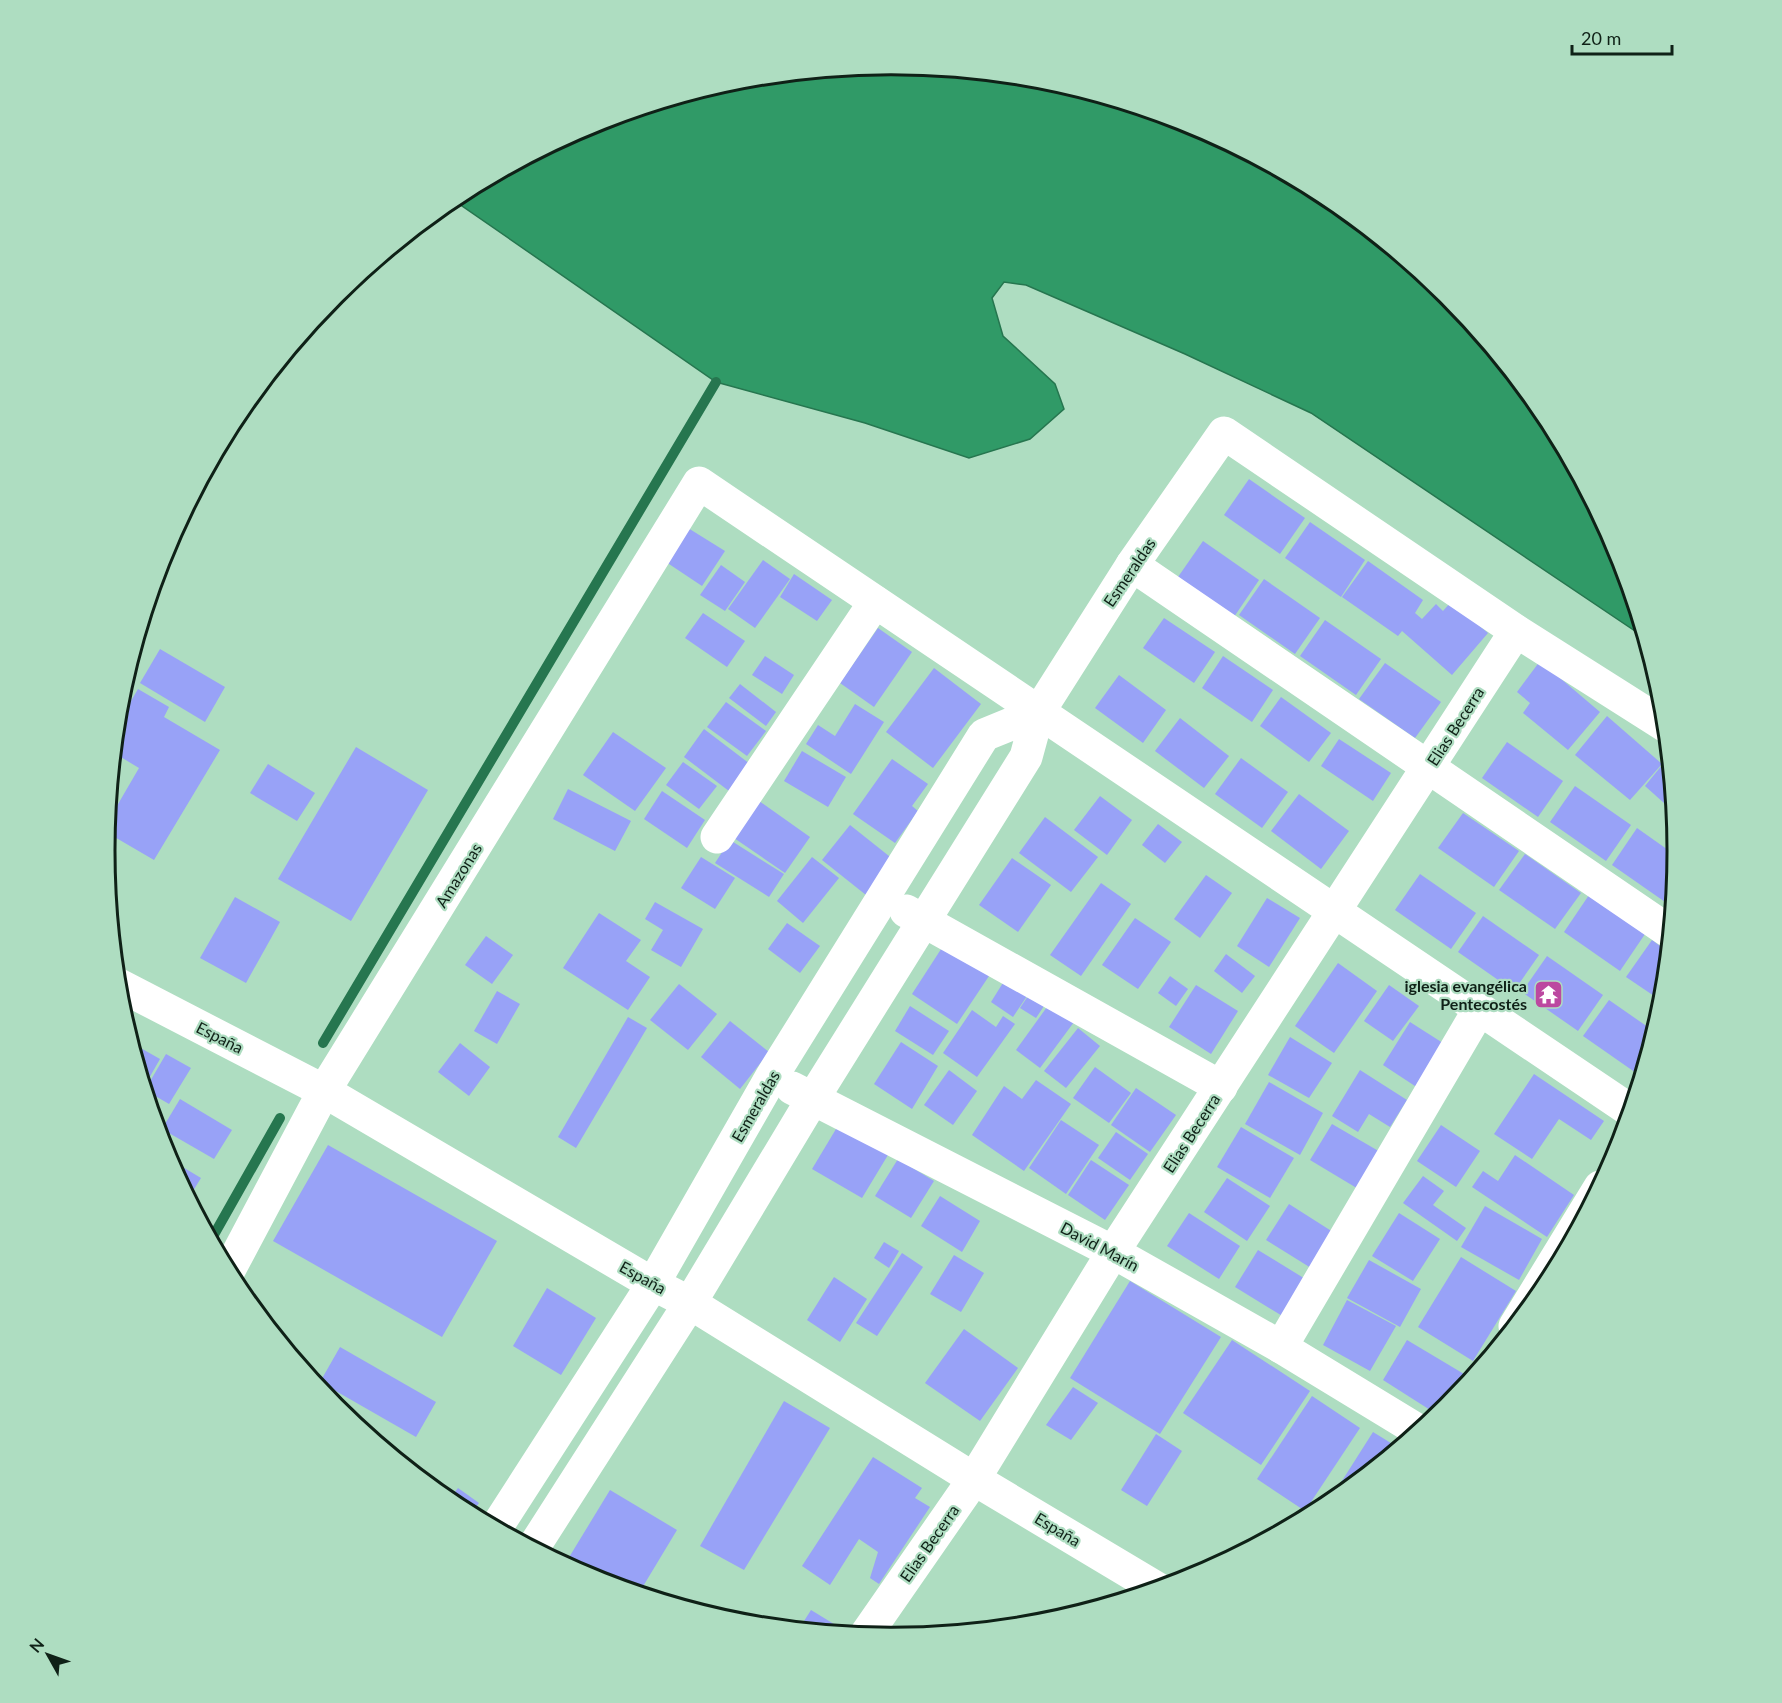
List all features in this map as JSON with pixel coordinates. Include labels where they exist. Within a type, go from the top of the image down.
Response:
[{"type":"street","name":"Esmeraldas","points":[[537,1542],[690,1303],[812,1100],[1026,757],[1038,713],[1132,565],[1224,433],[1516,631]]},
{"type":"street","name":"Amazonas","points":[[233,1263],[324,1091],[699,483],[874,602]]},
{"type":"street","points":[[1132,565],[1663,928]]},
{"type":"street","points":[[717,837],[874,602],[1624,1108]]},
{"type":"street","points":[[1516,631],[1656,720]]},
{"type":"street","name":"Elias Becerra","points":[[871,1627],[974,1479],[1113,1252],[1516,631]]},
{"type":"street","name":"Esmeraldas","points":[[500,1522],[653,1284],[772,1076],[984,735],[1038,713]]},
{"type":"street","points":[[882,898],[1221,1087]]},
{"type":"street","name":"España","points":[[127,989],[324,1091],[653,1284],[690,1303],[974,1479],[1149,1584]]},
{"type":"street","points":[[1281,1347],[1479,1010]]},
{"type":"street","name":"David Marín","points":[[772,1076],[812,1100],[1113,1252],[1281,1347],[1412,1427]]},
{"type":"shaded area","points":[[891,75],[992,82],[1092,101],[1188,134],[1279,179],[1364,235],[1440,302],[1507,379],[1537,420],[1563,463],[1608,554],[1635,631],[1311,413],[1185,354],[1026,285],[1004,282],[992,298],[1003,336],[1055,384],[1064,409],[1030,439],[969,458],[865,423],[716,382],[461,205],[503,179],[594,134],[690,101],[740,90],[840,77]]},
{"type":"building","points":[[1249,479],[1305,518],[1280,554],[1224,515]]},
{"type":"building","points":[[1310,522],[1365,560],[1341,597],[1285,558]]},
{"type":"building","points":[[688,528],[725,551],[702,586],[666,562]]},
{"type":"building","points":[[1203,541],[1259,580],[1234,617],[1178,577]]},
{"type":"building","points":[[763,560],[790,579],[755,628],[728,609]]},
{"type":"building","points":[[1368,561],[1423,600],[1415,613],[1422,619],[1436,604],[1443,611],[1451,602],[1488,633],[1452,675],[1402,631],[1398,636],[1342,597]]},
{"type":"building","points":[[721,565],[745,582],[725,611],[700,595]]},
{"type":"building","points":[[794,574],[832,600],[817,621],[780,597]]},
{"type":"building","points":[[1264,579],[1320,618],[1295,654],[1239,615]]},
{"type":"building","points":[[703,613],[745,641],[727,667],[685,638]]},
{"type":"building","points":[[1164,618],[1215,652],[1194,683],[1143,648]]},
{"type":"building","points":[[1325,620],[1381,659],[1356,695],[1300,656]]},
{"type":"building","points":[[878,628],[912,652],[874,707],[840,683]]},
{"type":"building","points":[[160,649],[225,687],[205,722],[140,683]]},
{"type":"building","points":[[765,656],[794,675],[782,694],[752,675]]},
{"type":"building","points":[[1223,656],[1273,690],[1252,722],[1202,688]]},
{"type":"building","points":[[1540,661],[1600,712],[1568,750],[1523,713],[1530,703],[1517,692]]},
{"type":"building","points":[[1385,663],[1441,702],[1415,738],[1359,699]]},
{"type":"building","points":[[934,668],[981,704],[933,768],[886,732]]},
{"type":"building","points":[[1119,675],[1166,710],[1143,743],[1095,708]]},
{"type":"building","points":[[740,684],[776,712],[766,726],[729,698]]},
{"type":"building","points":[[138,689],[169,707],[164,717],[220,750],[154,860],[115,837],[116,808],[139,768],[120,757],[128,706]]},
{"type":"building","points":[[1281,697],[1331,733],[1309,762],[1260,726]]},
{"type":"building","points":[[726,702],[766,731],[747,756],[707,727]]},
{"type":"building","points":[[855,704],[884,722],[851,774],[806,744],[818,725],[835,736]]},
{"type":"building","points":[[1607,716],[1662,764],[1630,800],[1575,755]]},
{"type":"building","points":[[1180,718],[1229,756],[1204,788],[1155,751]]},
{"type":"building","points":[[704,729],[750,764],[729,791],[684,757]]},
{"type":"building","points":[[613,732],[666,768],[635,811],[583,775]]},
{"type":"building","points":[[1339,739],[1391,773],[1373,801],[1321,766]]},
{"type":"building","points":[[1507,742],[1563,781],[1538,817],[1482,778]]},
{"type":"building","points":[[356,747],[428,790],[351,921],[278,879]]},
{"type":"building","points":[[802,751],[846,777],[828,807],[784,781]]},
{"type":"building","points":[[1241,758],[1288,792],[1262,828],[1215,794]]},
{"type":"building","points":[[892,759],[928,784],[912,806],[918,811],[895,843],[853,814]]},
{"type":"building","points":[[683,762],[717,786],[699,809],[666,785]]},
{"type":"building","points":[[268,764],[315,793],[297,821],[250,793]]},
{"type":"building","points":[[1662,765],[1666,805],[1645,786]]},
{"type":"building","points":[[1575,786],[1631,825],[1606,861],[1550,822]]},
{"type":"building","points":[[568,789],[631,821],[615,851],[553,819]]},
{"type":"building","points":[[662,791],[705,820],[687,848],[644,819]]},
{"type":"building","points":[[1299,794],[1349,831],[1321,869],[1271,831]]},
{"type":"building","points":[[1100,796],[1132,820],[1107,855],[1074,830]]},
{"type":"building","points":[[759,801],[810,837],[785,873],[734,838]]},
{"type":"building","points":[[1463,813],[1519,851],[1494,887],[1438,848]]},
{"type":"building","points":[[1045,817],[1098,857],[1071,892],[1019,853]]},
{"type":"building","points":[[1158,824],[1182,842],[1165,863],[1142,845]]},
{"type":"building","points":[[850,825],[894,860],[866,895],[822,860]]},
{"type":"building","points":[[1637,828],[1667,849],[1666,903],[1612,865]]},
{"type":"building","points":[[730,840],[784,874],[769,897],[715,863]]},
{"type":"building","points":[[1525,854],[1581,893],[1555,929],[1499,890]]},
{"type":"building","points":[[701,857],[735,878],[715,909],[681,888]]},
{"type":"building","points":[[812,857],[839,878],[803,923],[777,901]]},
{"type":"building","points":[[1012,858],[1051,885],[1018,932],[979,905]]},
{"type":"building","points":[[1420,874],[1476,913],[1451,949],[1395,910]]},
{"type":"building","points":[[1206,875],[1232,893],[1200,938],[1174,919]]},
{"type":"building","points":[[1101,883],[1131,904],[1081,976],[1050,955]]},
{"type":"building","points":[[1589,895],[1645,934],[1620,971],[1564,932]]},
{"type":"building","points":[[235,897],[280,922],[246,983],[200,958]]},
{"type":"building","points":[[1267,898],[1300,918],[1269,967],[1237,946]]},
{"type":"building","points":[[655,902],[703,929],[681,967],[651,950],[663,930],[645,919]]},
{"type":"building","points":[[599,913],[641,940],[626,961],[650,977],[628,1010],[563,968]]},
{"type":"building","points":[[1483,916],[1539,955],[1514,991],[1458,952]]},
{"type":"building","points":[[1135,918],[1171,942],[1138,989],[1102,965]]},
{"type":"building","points":[[787,923],[820,946],[800,973],[768,949]]},
{"type":"building","points":[[486,936],[513,955],[492,984],[465,965]]},
{"type":"building","points":[[1652,940],[1662,947],[1654,996],[1626,977]]},
{"type":"building","points":[[945,943],[991,973],[957,1024],[912,994]]},
{"type":"building","points":[[1226,954],[1255,976],[1242,993],[1214,971]]},
{"type":"building","points":[[1547,956],[1603,995],[1578,1031],[1522,992]]},
{"type":"building","points":[[1338,963],[1377,991],[1334,1053],[1295,1026]]},
{"type":"building","points":[[1170,976],[1188,989],[1176,1006],[1158,993]]},
{"type":"building","points":[[1006,978],[1029,993],[1013,1017],[991,1002]]},
{"type":"building","points":[[679,984],[717,1014],[688,1050],[650,1020]]},
{"type":"building","points":[[1196,985],[1238,1011],[1211,1054],[1169,1027]]},
{"type":"building","points":[[1389,985],[1419,1006],[1393,1041],[1364,1021]]},
{"type":"building","points":[[1032,990],[1048,1000],[1036,1018],[1020,1008]]},
{"type":"building","points":[[497,991],[520,1004],[497,1044],[474,1031]]},
{"type":"building","points":[[1052,1000],[1077,1018],[1040,1068],[1016,1050]]},
{"type":"building","points":[[1609,1000],[1647,1027],[1635,1072],[1583,1036]]},
{"type":"building","points":[[910,1006],[949,1031],[933,1055],[895,1031]]},
{"type":"building","points":[[972,1010],[996,1027],[1003,1016],[1015,1024],[977,1077],[943,1053]]},
{"type":"building","points":[[628,1017],[647,1028],[576,1148],[558,1137]]},
{"type":"building","points":[[730,1021],[769,1052],[740,1089],[701,1057]]},
{"type":"building","points":[[1410,1022],[1446,1045],[1418,1088],[1383,1065]]},
{"type":"building","points":[[1078,1028],[1100,1046],[1066,1088],[1044,1071]]},
{"type":"building","points":[[1290,1037],[1332,1063],[1309,1098],[1268,1075]]},
{"type":"building","points":[[901,1042],[938,1066],[912,1109],[874,1084]]},
{"type":"building","points":[[460,1043],[490,1067],[469,1096],[438,1072]]},
{"type":"building","points":[[140,1048],[160,1059],[149,1078]]},
{"type":"building","points":[[166,1054],[191,1068],[169,1104],[154,1095],[150,1081]]},
{"type":"building","points":[[1095,1067],[1131,1093],[1109,1123],[1073,1098]]},
{"type":"building","points":[[949,1070],[977,1091],[953,1125],[924,1105]]},
{"type":"building","points":[[1360,1070],[1407,1100],[1390,1127],[1369,1114],[1358,1132],[1332,1116]]},
{"type":"building","points":[[1534,1074],[1604,1121],[1591,1140],[1559,1119],[1532,1159],[1494,1134]]},
{"type":"building","points":[[1036,1080],[1071,1104],[1024,1171],[972,1135],[1004,1086],[1022,1099]]},
{"type":"building","points":[[1269,1082],[1323,1113],[1300,1155],[1245,1124]]},
{"type":"building","points":[[1136,1088],[1176,1115],[1150,1152],[1111,1125]]},
{"type":"building","points":[[180,1099],[232,1130],[214,1159],[168,1132],[165,1124]]},
{"type":"building","points":[[842,1119],[891,1150],[862,1198],[812,1169]]},
{"type":"building","points":[[1061,1120],[1099,1145],[1066,1194],[1029,1168]]},
{"type":"building","points":[[1332,1124],[1382,1153],[1360,1190],[1310,1160]]},
{"type":"building","points":[[1441,1125],[1480,1151],[1456,1187],[1417,1161]]},
{"type":"building","points":[[1241,1127],[1294,1158],[1270,1198],[1217,1167]]},
{"type":"building","points":[[1116,1132],[1148,1154],[1130,1180],[1098,1158]]},
{"type":"building","points":[[328,1145],[497,1241],[442,1337],[273,1241]]},
{"type":"building","points":[[1515,1155],[1574,1195],[1547,1237],[1472,1187],[1483,1171],[1498,1181]]},
{"type":"building","points":[[898,1159],[934,1181],[911,1218],[875,1196]]},
{"type":"building","points":[[1091,1160],[1129,1185],[1105,1220],[1068,1195]]},
{"type":"building","points":[[182,1167],[201,1178],[193,1191]]},
{"type":"building","points":[[1423,1176],[1444,1191],[1433,1205],[1466,1228],[1457,1241],[1403,1203]]},
{"type":"building","points":[[1227,1178],[1270,1206],[1247,1241],[1204,1212]]},
{"type":"building","points":[[940,1196],[980,1221],[962,1252],[921,1226]]},
{"type":"building","points":[[1289,1204],[1333,1232],[1311,1268],[1266,1240]]},
{"type":"building","points":[[1485,1206],[1542,1239],[1519,1280],[1461,1247]]},
{"type":"building","points":[[1189,1213],[1240,1246],[1219,1279],[1167,1246]]},
{"type":"building","points":[[1399,1213],[1440,1239],[1413,1281],[1372,1256]]},
{"type":"building","points":[[884,1242],[899,1251],[889,1268],[874,1258]]},
{"type":"building","points":[[1258,1250],[1307,1280],[1284,1317],[1235,1287]]},
{"type":"building","points":[[902,1253],[923,1267],[877,1336],[856,1323]]},
{"type":"building","points":[[954,1255],[984,1273],[961,1312],[930,1294]]},
{"type":"building","points":[[1461,1257],[1516,1291],[1473,1361],[1418,1327]]},
{"type":"building","points":[[1369,1260],[1421,1289],[1400,1327],[1347,1298]]},
{"type":"building","points":[[834,1277],[867,1299],[840,1342],[807,1320]]},
{"type":"building","points":[[1130,1281],[1221,1337],[1160,1434],[1070,1378]]},
{"type":"building","points":[[547,1288],[596,1318],[561,1375],[513,1346]]},
{"type":"building","points":[[1347,1300],[1396,1326],[1370,1371],[1323,1345]]},
{"type":"building","points":[[964,1329],[1018,1368],[980,1421],[925,1383]]},
{"type":"building","points":[[1232,1340],[1310,1391],[1261,1465],[1183,1413]]},
{"type":"building","points":[[1407,1340],[1464,1374],[1430,1410],[1383,1380]]},
{"type":"building","points":[[340,1347],[436,1402],[416,1437],[330,1387],[322,1379]]},
{"type":"building","points":[[1073,1387],[1098,1403],[1071,1440],[1046,1425]]},
{"type":"building","points":[[1312,1396],[1360,1428],[1309,1505],[1302,1509],[1257,1479]]},
{"type":"building","points":[[784,1401],[830,1428],[744,1570],[700,1546]]},
{"type":"building","points":[[1373,1432],[1392,1444],[1364,1468],[1340,1484]]},
{"type":"building","points":[[1156,1434],[1182,1451],[1147,1506],[1121,1490]]},
{"type":"building","points":[[873,1457],[922,1488],[915,1498],[930,1507],[879,1584],[870,1578],[878,1552],[859,1539],[830,1585],[802,1566]]},
{"type":"building","points":[[458,1488],[479,1503],[476,1507],[454,1493]]},
{"type":"building","points":[[610,1490],[677,1530],[642,1587],[569,1558]]},
{"type":"building","points":[[811,1610],[837,1626],[803,1622]]},
{"type":"waterway","points":[[323,1043],[716,382]]},
{"type":"waterway","points":[[215,1233],[280,1118]]},
{"type":"place","name":"iglesia evangélica Pentecostés","points":[[1548,994]]}]
